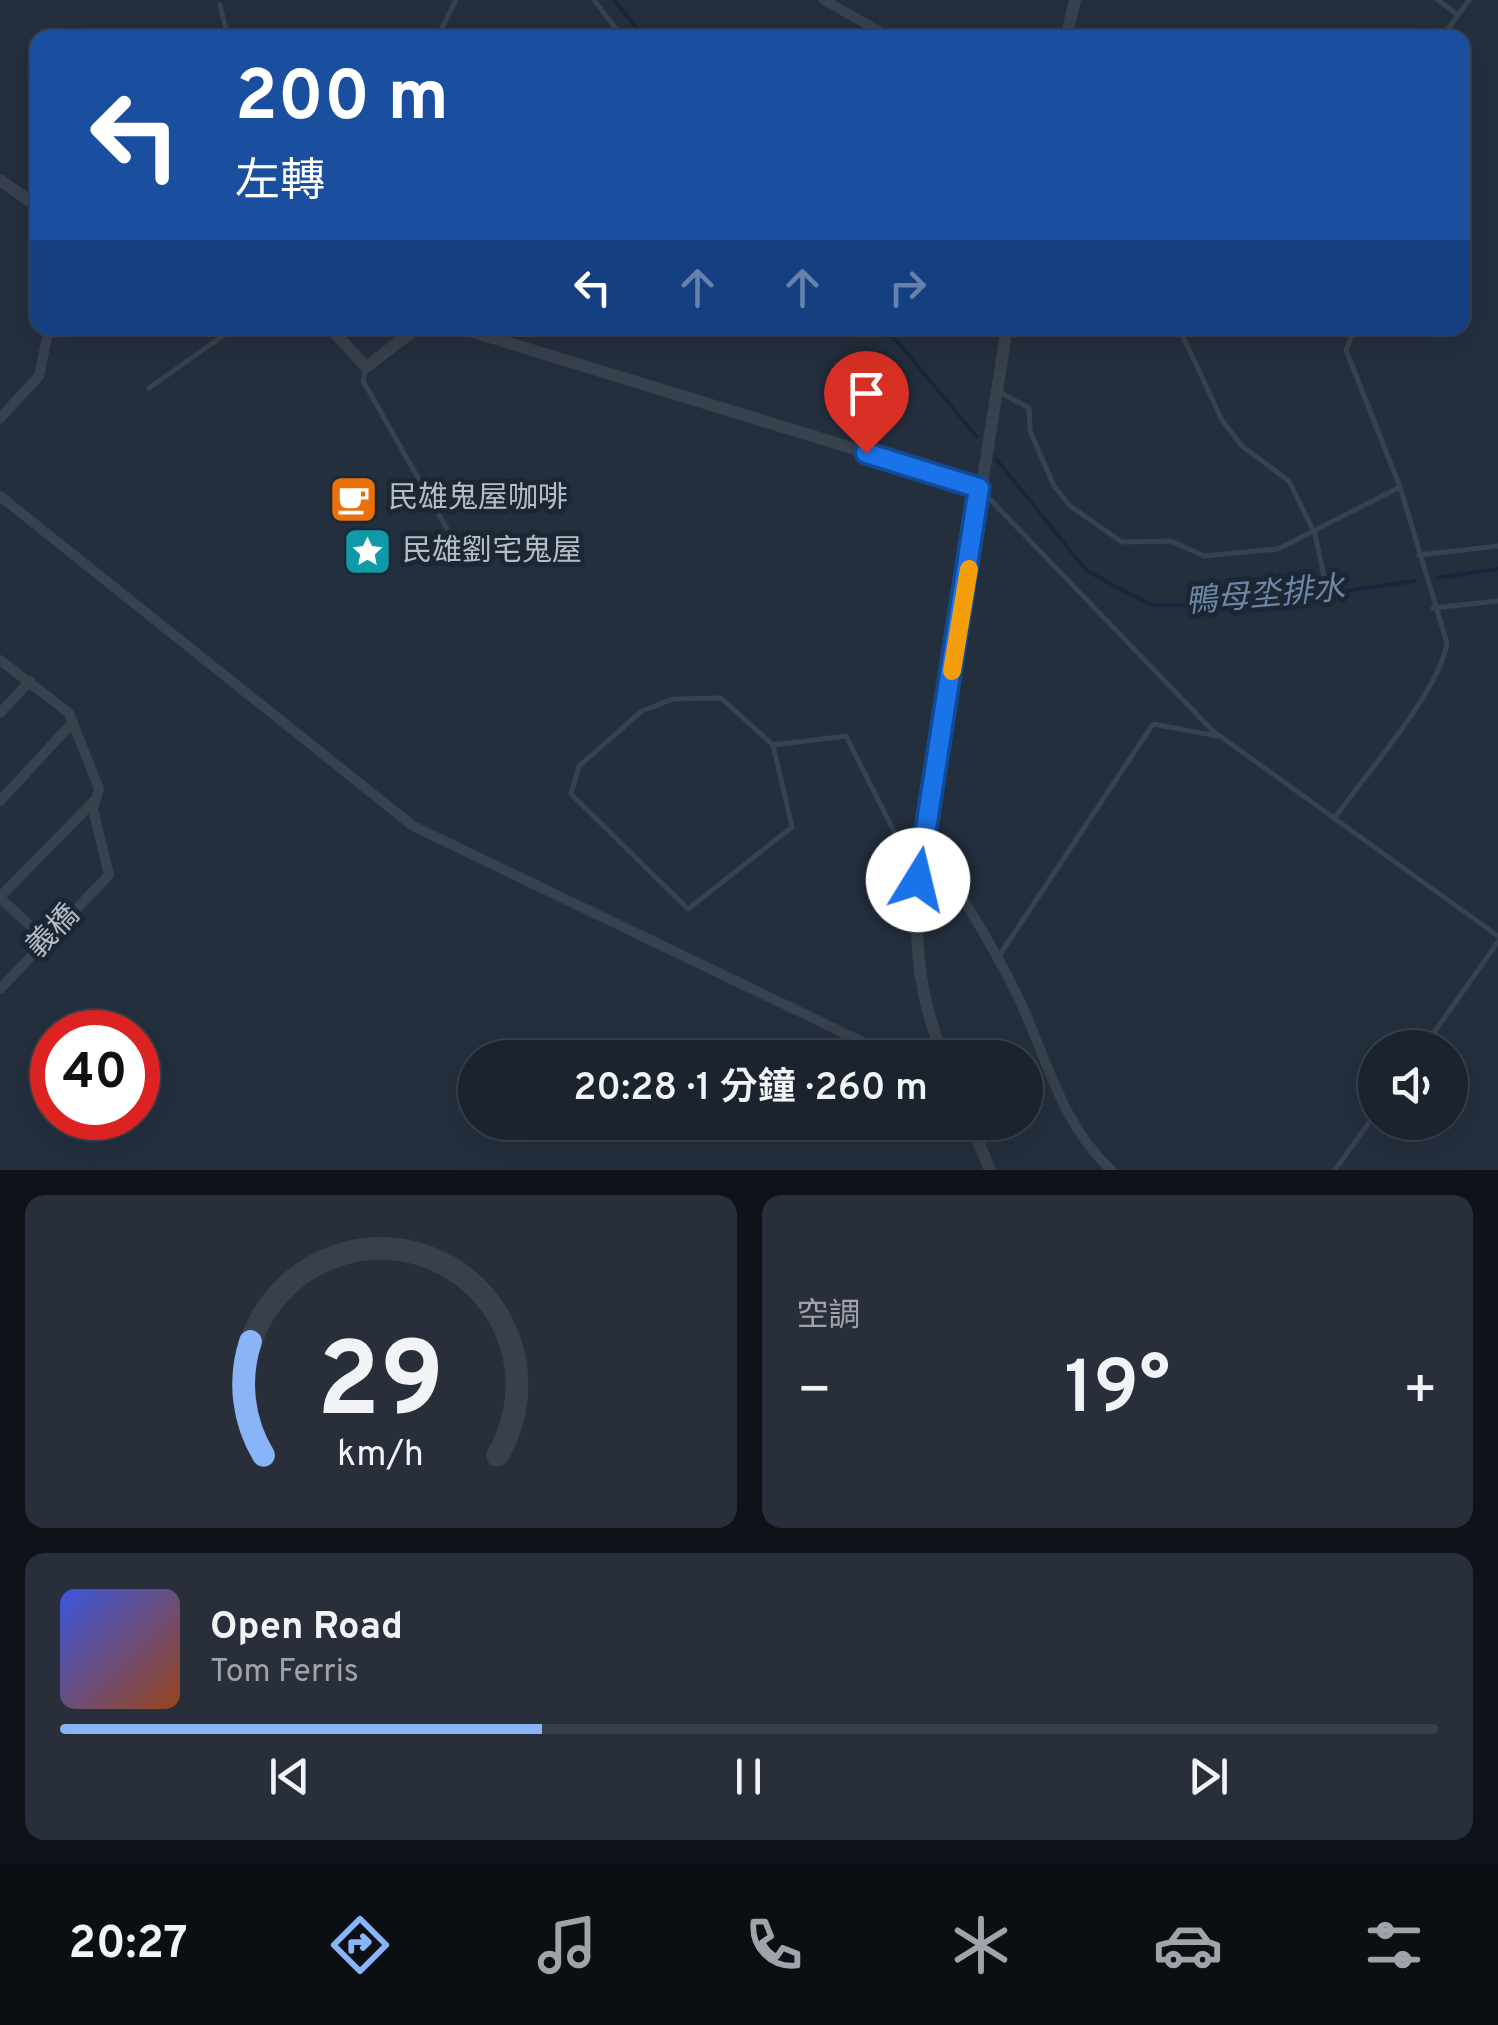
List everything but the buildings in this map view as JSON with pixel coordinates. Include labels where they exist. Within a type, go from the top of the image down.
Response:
[{"type":"street","points":[[824,0],[877,30]]},
{"type":"street","points":[[1068,30],[1075,0]]},
{"type":"street","points":[[0,180],[30,201]]},
{"type":"street","points":[[0,418],[38,376],[47,335]]},
{"type":"street","points":[[336,335],[366,367],[408,335]]},
{"type":"street","points":[[483,335],[979,488]]},
{"type":"street","points":[[936,1040],[924,1010],[914,954],[918,880],[1006,335]]},
{"type":"street","points":[[0,496],[412,826],[858,1040]]},
{"type":"street","points":[[0,660],[69,713],[99,789],[96,798],[0,897],[46,940]]},
{"type":"street","points":[[0,713],[30,681]]},
{"type":"street","points":[[0,802],[73,722]]},
{"type":"street","name":"義橋","points":[[0,989],[109,875],[96,828],[96,798]]},
{"type":"street","points":[[925,836],[998,958],[1042,1046],[1061,1106],[1089,1149],[1111,1170]]},
{"type":"street","points":[[978,1140],[990,1170]]},
{"type":"lane","points":[[441,30],[456,0]]},
{"type":"lane","points":[[594,0],[617,30]]},
{"type":"lane","points":[[1438,0],[1458,14]]},
{"type":"lane","points":[[1447,30],[1470,0]]},
{"type":"lane","points":[[220,4],[226,30]]},
{"type":"lane","points":[[149,388],[224,335]]},
{"type":"lane","points":[[1182,335],[1222,420],[1242,446],[1281,472],[1314,534],[1325,581]]},
{"type":"lane","points":[[1334,819],[1444,663],[1446,643],[1400,487],[1346,350],[1351,335]]},
{"type":"lane","points":[[366,367],[363,381],[458,548]]},
{"type":"lane","points":[[996,391],[1030,408],[1030,431],[1054,486],[1070,506],[1105,535],[1140,544],[1171,541],[1204,556],[1278,549],[1400,487]]},
{"type":"lane","points":[[979,488],[1220,736],[1498,939],[1435,1030]]},
{"type":"lane","points":[[1419,555],[1498,546]]},
{"type":"lane","points":[[1434,608],[1498,601]]},
{"type":"lane","points":[[773,745],[792,828],[688,909],[571,794],[579,766],[642,711],[673,700],[721,698],[773,745],[846,736],[918,880]]},
{"type":"lane","points":[[998,958],[1153,724],[1220,736]]},
{"type":"lane","points":[[1335,1170],[1358,1138]]},
{"type":"waterway","name":"鴨母坔排水","points":[[614,0],[638,30]]},
{"type":"waterway","name":"鴨母坔排水","points":[[892,335],[977,437]]},
{"type":"waterway","name":"鴨母坔排水","points":[[996,459],[1087,571],[1151,605],[1247,605],[1415,581]]},
{"type":"waterway","name":"鴨母坔排水","points":[[1437,578],[1498,569]]},
{"type":"slow traffic","points":[[952,671],[969,569]]},
{"type":"place","name":"民雄鬼屋咖啡","points":[[353,499]]},
{"type":"place","name":"民雄劉宅鬼屋","points":[[367,552]]},
{"type":"route","points":[[866,453],[979,488],[976,527],[918,880]]}]
